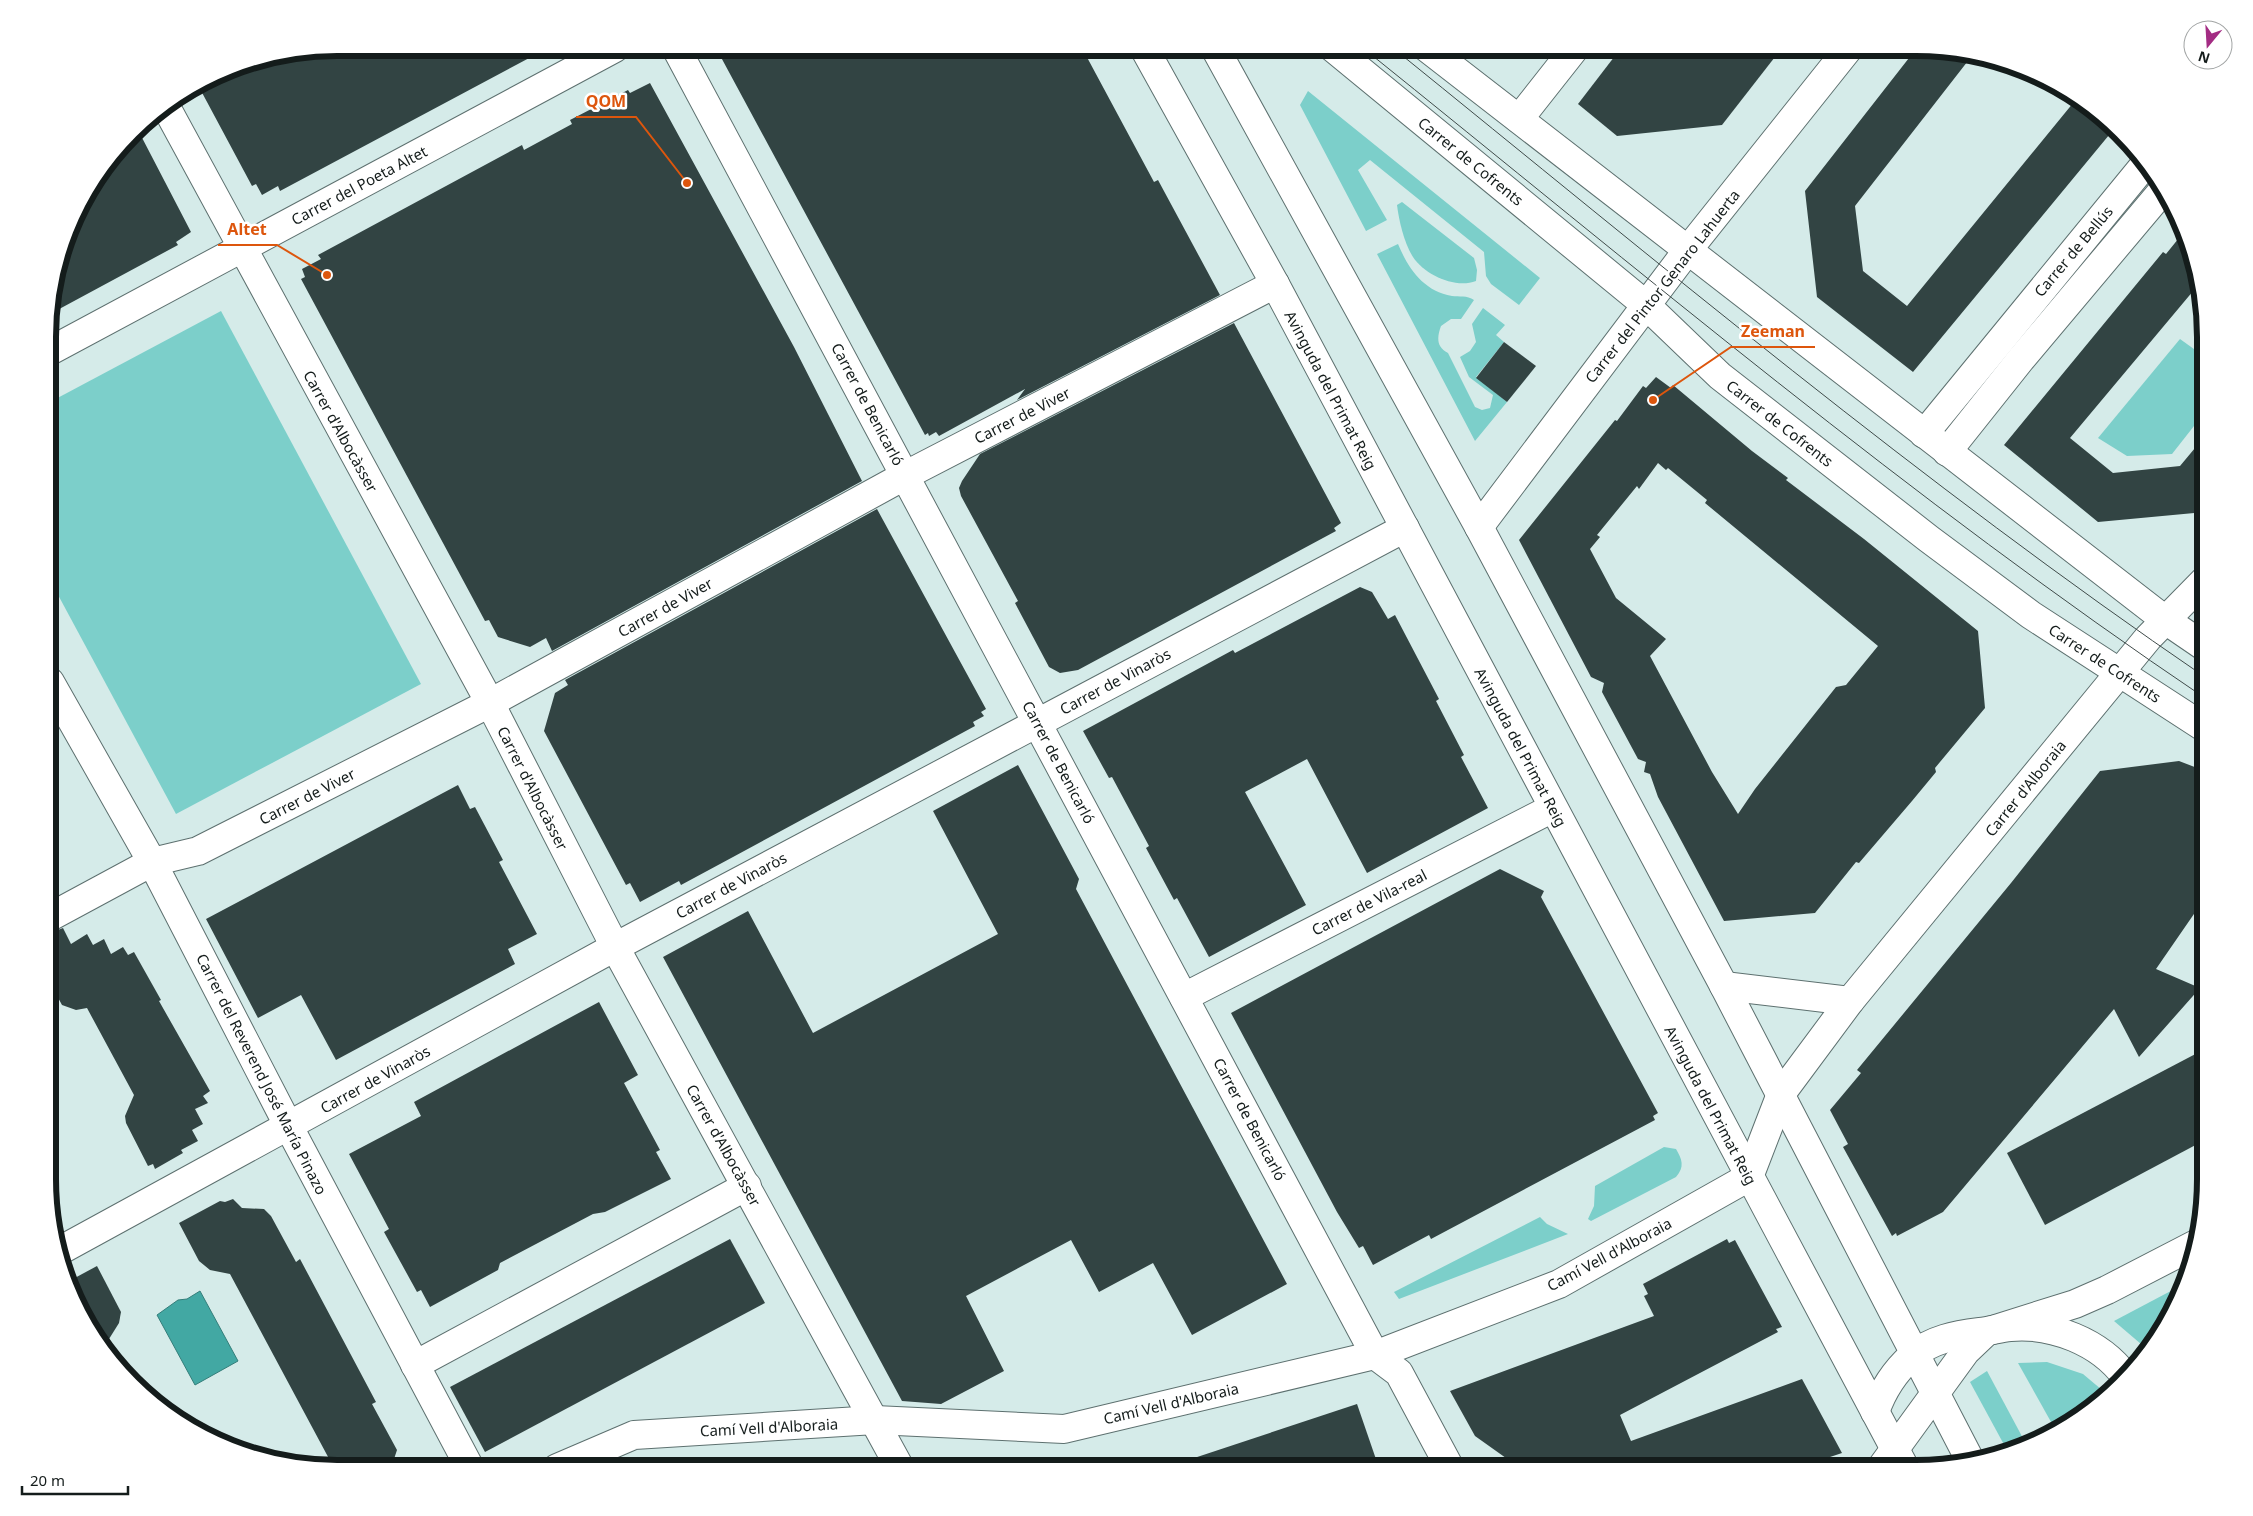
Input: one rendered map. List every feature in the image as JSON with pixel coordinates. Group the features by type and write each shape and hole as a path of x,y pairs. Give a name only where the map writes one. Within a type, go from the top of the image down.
{"street":[{"name":"Carrer del Poeta Altet","path":"56,348 600,56"},
{"name":"Carrer de Benicarló","path":"680,56 1375,1355 1399,1373 1446,1460"},
{"name":"Avinguda del Primat Reig","path":"1148,56 1275,284 1875,1412 1892,1460"},
{"path":"1219,56 1479,527 1781,1094 1934,1394 1967,1455"},
{"name":"Carrer de Cofrents","path":"1343,56 1646,305 1720,376 1929,539 2031,615 2197,723"},
{"path":"1437,56 1947,452 2164,619 2197,642"},
{"path":"1519,119 1569,56"},
{"name":"Carrer del Pintor Genaro Lahuerta","path":"1479,527 1687,251 1843,56"},
{"name":"Carrer d'Albocàsser","path":"169,112 490,703 615,947 896,1460"},
{"name":"Carrer de Bellús","path":"1924,434 2000,339 2141,170"},
{"name":"Carrer de Bellús","path":"1947,452 2021,358 2158,196"},
{"name":"Carrer de Viver","path":"56,914 152,862 198,851 490,703 906,475 1275,284"},
{"path":"2000,339 1999,350 2003,358 2012,360 2021,358"},
{"name":"Carrer de Vinaròs","path":"65,1248 288,1128 615,947 1405,528"},
{"name":"Carrer d'Alboraia","path":"1749,1177 1781,1094 1850,1001 2164,619 2197,588"},
{"name":"Carrer del Reverend José María Pinazo","path":"56,693 152,862 288,1128 466,1460"},
{"name":"Carrer de Vila-real","path":"1184,996 1553,808"},
{"path":"1724,986 1850,1001"},
{"name":"Camí Vell d'Alboraia","path":"574,1460 634,1434 875,1420 1064,1429 1375,1355 1559,1284 1749,1177"},
{"path":"415,1365 746,1186"},
{"path":"1986,1332 2075,1304 2108,1290 2188,1248"},
{"path":"1875,1412 1890,1379 1914,1354 1945,1337 2010,1327 2035,1327 2067,1335 2097,1348 2121,1371"},
{"name":"Avinguda del Primat Reig","path":"1894,1460 1934,1394 1966,1351 1986,1332"}],"shaded area":[{"path":"1308,91 1540,278 1519,305 1491,284 1486,276 1484,252 1370,160 1358,170 1387,220 1366,231 1300,105"},
{"path":"1402,202 1474,258 1477,270 1476,281 1468,283 1450,282 1433,275 1418,264 1402,232 1397,205"},
{"path":"1398,244 1412,270 1425,284 1442,293 1474,300 1461,319 1451,319 1441,326 1438,341 1441,348 1448,353 1475,407 1482,410 1490,408 1493,395 1469,377 1460,357 1470,351 1476,342 1472,324 1483,308 1505,325 1496,335 1504,342 1476,377 1507,402 1475,441 1377,254"},
{"path":"221,311 421,684 176,814 56,591 56,399"},
{"path":"2180,339 2197,351 2197,422 2172,454 2127,456 2098,438"},
{"path":"1664,1147 1676,1149 1680,1156 1682,1166 1676,1177 1591,1221 1588,1219 1594,1206 1595,1186"},
{"path":"1540,1217 1547,1224 1568,1234 1399,1299 1394,1292"},
{"path":"2174,1290 2159,1319 2142,1345 2114,1321"},
{"path":"200,1291 238,1361 195,1385 157,1315 178,1300 187,1299"},
{"path":"2047,1362 2083,1374 2102,1390 2087,1402 2052,1424 2018,1363"},
{"path":"1987,1371 2023,1438 2004,1445 1970,1382"}],"building":[{"path":"533,56 280,191 278,186 262,195 256,184 252,186 201,92 213,85 264,66 319,57"},
{"path":"720,56 1086,56 1154,182 1158,180 1220,295 1017,400 1025,389 939,436 936,432 929,436 928,433 925,435"},
{"path":"1615,56 1776,56 1722,125 1617,136 1578,104"},
{"path":"1911,56 1968,61 1855,206 1863,271 1907,306 2072,104 2110,134 1913,372 1817,297 1805,191"},
{"path":"650,83 794,347 862,481 552,651 546,638 530,647 498,637 489,620 485,621 301,279 305,277 302,269 321,259 318,255 522,145 524,150 572,124 570,120 628,90 630,93"},
{"path":"141,136 191,232 176,242 178,245 58,310 66,264 85,213 114,166"},
{"path":"2179,239 2187,264 2193,292 2070,438 2113,473 2180,466 2197,446 2197,513 2098,522 2004,445 2163,252 2166,254"},
{"path":"1234,323 1341,523 1334,528 1336,531 1078,670 1060,673 1049,667 1015,603 1018,601 961,496 959,488 962,481 980,454"},
{"path":"1504,342 1536,366 1507,402 1476,378"},
{"path":"1656,377 1671,388 1673,385 1752,451 1788,478 1786,480 1864,539 1978,631 1985,708 1935,768 1936,772 1912,801 1859,863 1856,862 1815,913 1724,921 1658,797 1650,774 1644,772 1646,762 1638,759 1602,692 1604,683 1591,677 1519,540 1615,420 1617,421 1643,386 1646,388","holes":["1658,463 1666,470 1668,468 1707,500 1705,503 1878,646 1846,685 1836,687 1755,789 1738,814 1712,772 1650,656 1666,639 1616,598 1590,549 1600,537 1597,535 1637,486 1639,489"]},
{"path":"877,509 986,709 981,712 984,716 973,722 975,726 733,857 681,885 679,881 640,902 630,883 626,885 544,731 555,693 568,685 565,680"},
{"path":"1360,587 1372,592 1388,619 1395,615 1439,699 1436,701 1464,755 1461,757 1488,808 1367,873 1307,759 1245,792 1306,905 1209,957 1177,898 1174,900 1146,848 1149,846 1112,777 1109,778 1083,731 1233,650 1235,653"},
{"path":"2179,761 2197,768 2197,910 2156,969 2197,987 2197,991 2139,1057 2114,1009 1943,1212 1897,1236 1896,1233 1892,1236 1843,1147 1848,1144 1830,1110 1861,1073 1857,1070 2011,883 2100,771"},
{"path":"1018,765 1079,879 1076,889 1287,1284 1192,1335 1153,1263 1099,1292 1071,1240 966,1296 1004,1371 941,1404 902,1401 663,957 748,911 813,1033 998,934 933,811"},
{"path":"458,785 470,809 475,807 503,860 499,862 537,934 508,949 515,964 336,1060 301,995 258,1018 206,919"},
{"path":"1500,869 1544,891 1541,897 1658,1113 1653,1116 1655,1120 1431,1239 1429,1235 1373,1265 1363,1246 1359,1248 1337,1212 1231,1013"},
{"path":"63,928 71,944 87,934 93,945 104,939 111,954 123,947 128,955 134,952 161,1000 159,1001 210,1091 203,1096 208,1103 195,1109 203,1124 192,1130 198,1141 181,1150 183,1153 155,1169 153,1164 148,1166 126,1123 125,1116 134,1095 87,1008 76,1010 62,1005 56,994 56,931"},
{"path":"599,1002 638,1075 624,1083 660,1150 656,1152 671,1179 605,1212 593,1214 500,1263 498,1270 430,1307 421,1290 417,1292 384,1232 389,1229 349,1154 421,1116 414,1102"},
{"path":"2197,1053 2197,1144 2045,1225 2007,1153"},
{"path":"233,1199 242,1208 264,1209 271,1216 296,1262 300,1259 376,1402 372,1404 397,1450 394,1460 329,1460 230,1274 210,1270 199,1261 179,1223 220,1201 225,1202"},
{"path":"730,1239 765,1303 485,1452 450,1387"},
{"path":"1727,1239 1729,1243 1735,1240 1782,1327 1776,1329 1778,1332 1620,1415 1631,1441 1802,1379 1842,1453 1821,1460 1509,1460 1475,1436 1450,1391 1654,1316 1644,1296 1648,1294 1643,1284"},
{"path":"97,1266 121,1312 119,1323 108,1341 85,1303 75,1278"},
{"path":"1357,1404 1376,1460 1188,1460"}],"tram line":[{"path":"1373,56 1673,299 1882,464 1988,544 2197,692"},
{"path":"1403,56 1692,291 1894,450 1996,528 2197,671"}],"place":[{"name":"QOM","path":"687,183"},
{"name":"Altet","path":"327,275"},
{"name":"Zeeman","path":"1653,400"}]}
